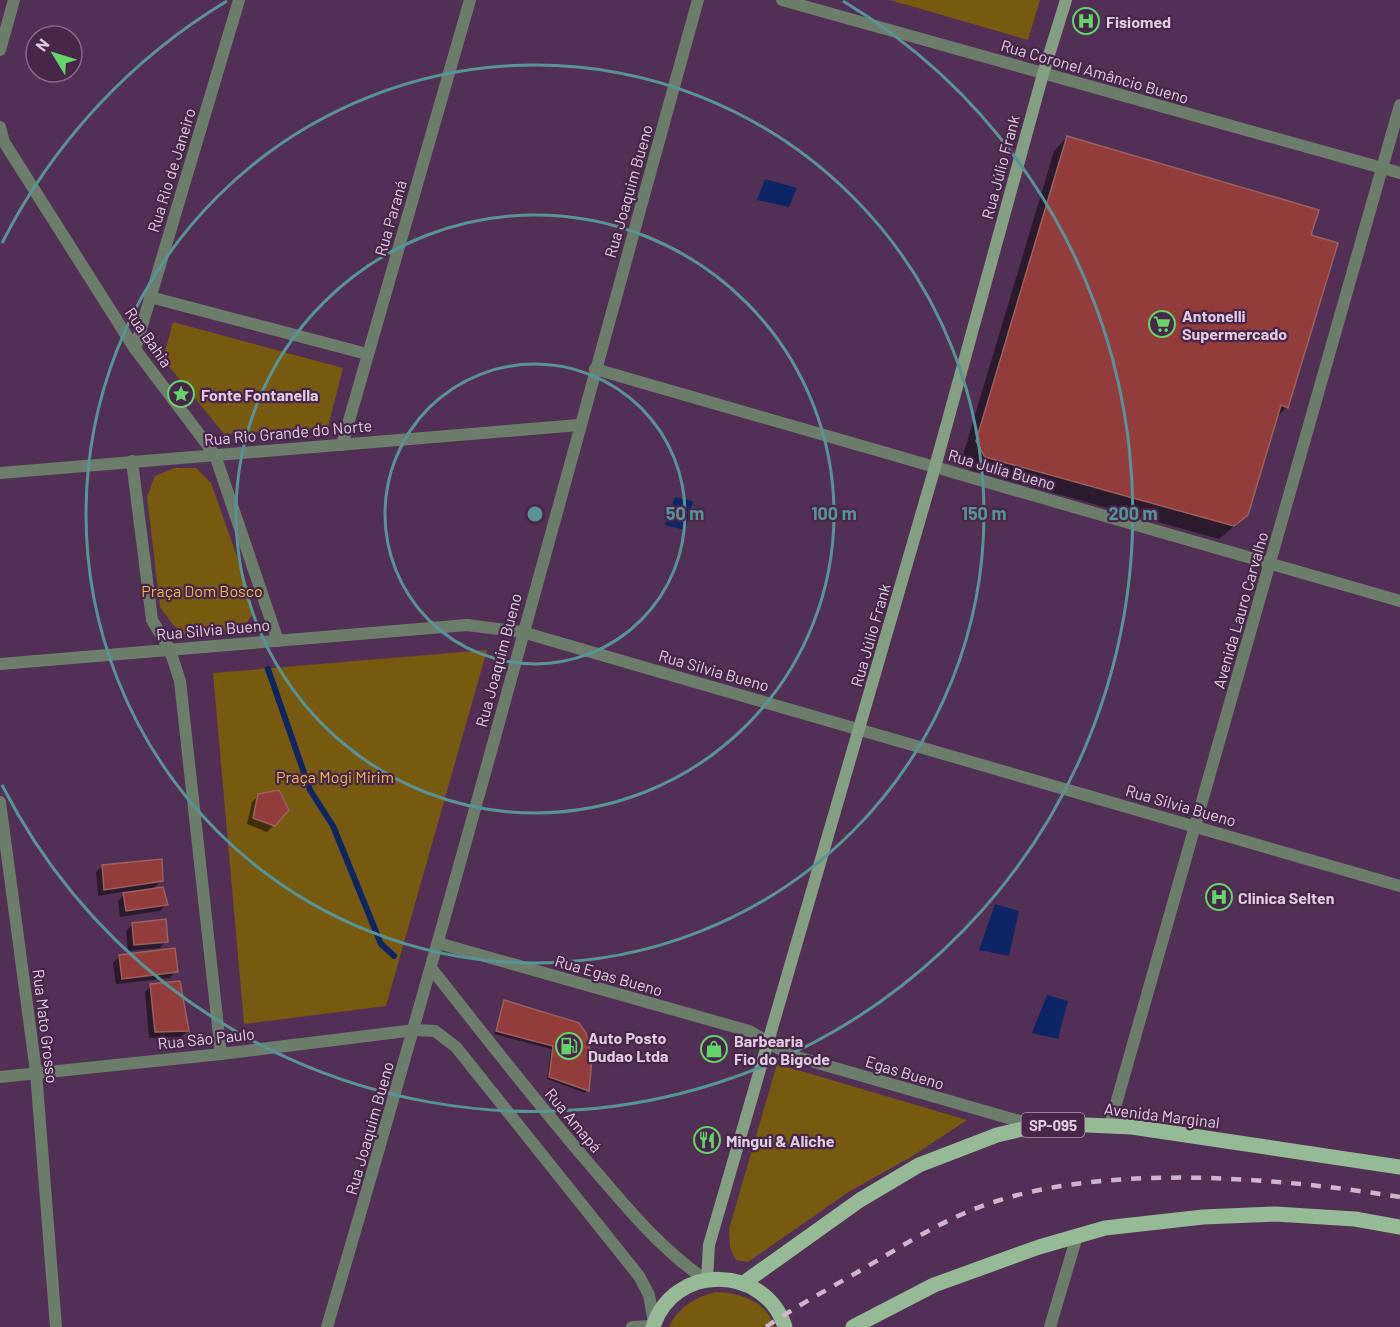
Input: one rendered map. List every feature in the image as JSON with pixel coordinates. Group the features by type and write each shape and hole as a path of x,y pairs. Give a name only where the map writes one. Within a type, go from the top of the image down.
{"main road":[{"name":"Rua Júlio Frank","path":"705,1279 709,1245 860,729 1043,74 1066,0"},
{"name":"Avenida Marginal","path":"745,1282 860,1200 919,1165 967,1145 1035,1126 1110,1125 1400,1167"},
{"path":"853,1327 934,1285 1105,1228 1203,1217 1275,1214 1355,1219 1400,1227"},
{"path":"654,1325 674,1295 705,1279 726,1278 745,1282 771,1301 785,1327"}],"street":[{"path":"0,50 14,0"},
{"name":"Rua Rio de Janeiro","path":"135,349 239,0"},
{"name":"Rua Paraná","path":"342,444 470,0"},
{"name":"Rua Joaquim Bueno","path":"327,1327 415,1030 522,632 698,0"},
{"name":"Rua Coronel Amâncio Bueno","path":"782,0 1400,173"},
{"name":"Avenida Lauro Carvalho","path":"1110,1125 1400,105"},
{"name":"Rua Bahia","path":"0,127 4,142 135,349 215,455 278,640"},
{"path":"150,297 368,354"},
{"name":"Rua Julia Bueno","path":"595,369 1400,601"},
{"name":"Rua Rio Grande do Norte","path":"0,473 579,425"},
{"path":"132,461 152,620 170,650 180,681 221,1054"},
{"name":"Rua Silvia Bueno","path":"0,664 467,625 522,632 1400,886"},
{"name":"Rua Mato Grosso","path":"0,802 36,1072 56,1327"},
{"name":"Rua Egas Bueno","path":"438,943 749,1031 768,1042"},
{"name":"Rua Amapá","path":"431,968 560,1130 649,1233 671,1256 705,1279"},
{"path":"415,1030 435,1032 456,1047 639,1276 649,1295 654,1325 632,1327"},
{"name":"Rua São Paulo","path":"0,1077 221,1054 415,1030"},
{"name":"Egas Bueno","path":"768,1042 790,1055 1035,1126"},
{"path":"1050,1327 1077,1236"}],"green space":[{"path":"890,0 1040,0 1028,40"},
{"path":"173,322 343,368 328,427 224,434 163,359"},
{"name":"Praça Dom Bosco","path":"174,468 196,468 211,483 250,593 253,614 245,625 190,639 174,626 160,607 147,497 155,476"},
{"name":"Praça Mogi Mirim","path":"487,650 386,1006 244,1024 213,673"},
{"path":"777,1064 967,1120 911,1157 850,1191 748,1262 736,1260 730,1248 729,1229"},
{"path":"716,1292 734,1294 751,1300 765,1311 774,1327 669,1327 677,1314 688,1304"}],"water":[{"path":"765,179 797,188 789,207 757,200"},
{"path":"675,497 693,501 685,530 665,525"},
{"path":"995,904 1019,911 1009,956 979,950"},
{"path":"1047,995 1068,1001 1058,1039 1032,1033"}],"building":[{"name":"Antonelli Supermercado","path":"1067,136 1319,210 1311,235 1338,243 1288,408 1281,405 1248,515 1234,526 985,457 976,441"},
{"path":"279,790 289,810 275,826 253,818 258,794"},
{"path":"162,859 163,881 104,890 102,865"},
{"path":"163,887 168,905 126,911 123,893"},
{"path":"166,919 168,942 134,945 132,923"},
{"path":"175,948 178,972 122,979 119,955"},
{"path":"180,981 189,1031 155,1032 150,984"},
{"name":"Auto Posto Dudao Ltda","path":"504,1000 579,1023 586,1033 592,1058 589,1091 549,1077 553,1046 496,1031"}],"waterway":[{"path":"268,669 310,790 333,826 381,944 394,956"}],"railway":[{"path":"766,1327 803,1303 958,1216 1019,1195 1072,1184 1127,1179 1241,1179 1400,1197"}],"place":[{"name":"Fisiomed","path":"1086,21"},
{"name":"Antonelli Supermercado","path":"1162,324"},
{"name":"Fonte Fontanella","path":"181,394"},
{"name":"Clinica Selten","path":"1219,897"},
{"name":"Auto Posto Dudao Ltda","path":"569,1046"},
{"name":"Barbearia Fio do Bigode","path":"714,1049"},
{"name":"Mingui & Aliche","path":"707,1140"}]}
